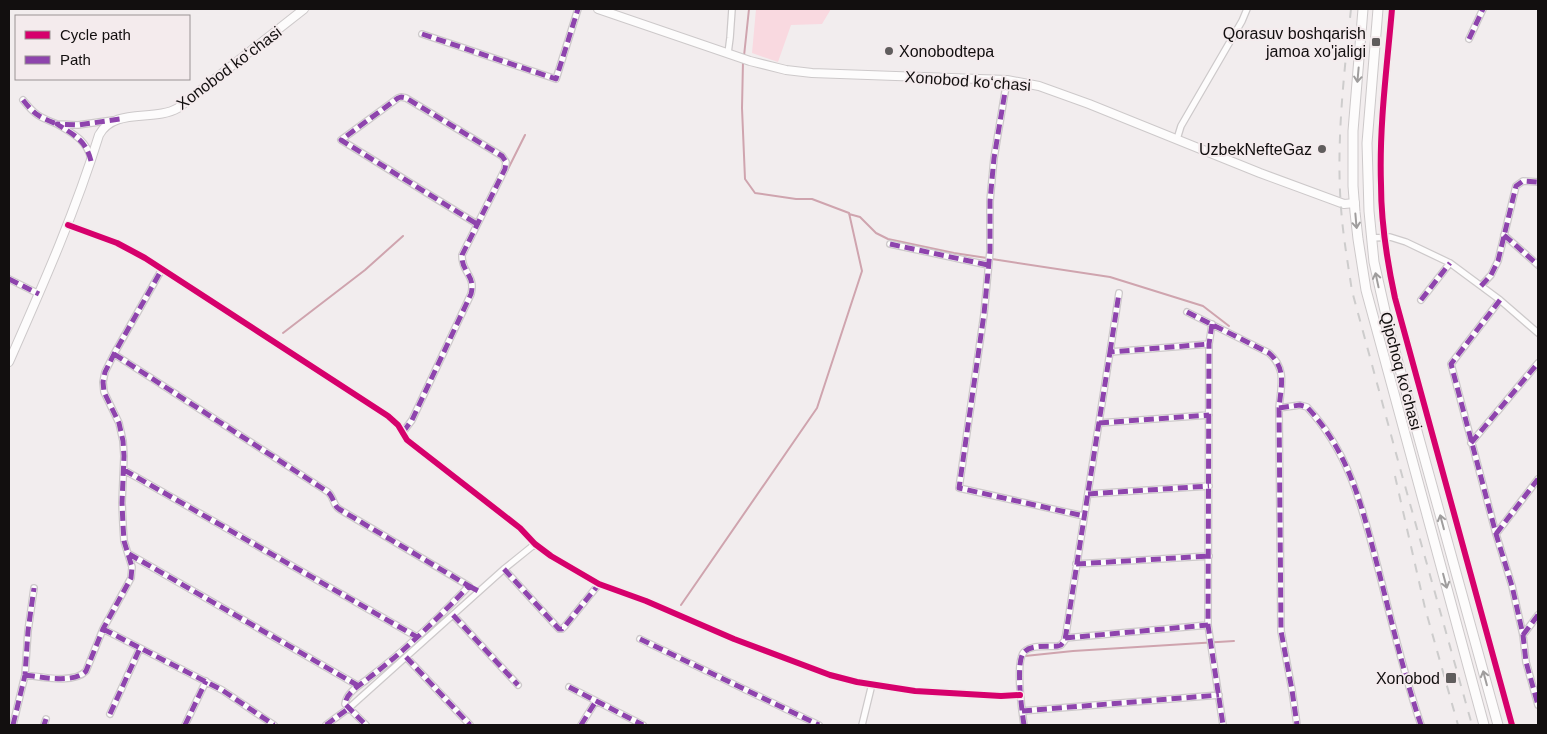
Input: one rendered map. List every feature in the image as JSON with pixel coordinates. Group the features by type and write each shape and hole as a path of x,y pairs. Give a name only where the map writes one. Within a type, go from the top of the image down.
{"main road":[{"name":"Xonobod koʻchasi","path":"120,118 174,111 304,9"},
{"name":"Xonobod koʻchasi","path":"598,9 744,59 786,70 812,73 1007,80 1051,89 1282,182 1344,204 1354,203"},
{"name":"Qipchoq ko'chasi","path":"1363,9 1354,131 1354,203 1366,290 1484,725"},
{"name":"Qipchoq ko'chasi","path":"1378,9 1367,144 1368,203 1374,262 1384,310 1498,725"},
{"path":"9,362 68,225 103,128 120,118"},
{"path":"1354,203 1368,203"},
{"path":"1358,239 1371,238"}],"street":[{"path":"422,34 556,79 578,9"},
{"path":"728,53 732,9"},
{"path":"1177,139 1181,126 1242,21 1247,9"},
{"path":"1392,9 1382,137 1381,184 1385,237 1395,298 1512,725"},
{"path":"1469,40 1483,9"},
{"path":"1007,80 994,158 990,201 990,251 984,314 959,488 1084,516"},
{"path":"403,432 412,420 471,294 472,282 464,267 462,258 464,250 477,224 506,165 505,158 402,97 341,140 477,224"},
{"path":"23,100 34,114 57,124 79,138 87,148 91,161"},
{"path":"57,124 83,125 120,118"},
{"path":"1482,286 1495,268 1516,186 1523,181 1538,182"},
{"path":"68,225 117,243 145,258 388,416 398,425 407,440 520,528 535,544 558,561 600,584 646,601 734,639 822,672 857,682 953,694 1020,695"},
{"path":"1504,236 1538,266"},
{"path":"1371,238 1390,237 1406,242 1450,263 1500,300 1538,333"},
{"path":"890,244 988,266"},
{"path":"1421,300 1450,263"},
{"path":"25,675 67,679 82,675 86,671 103,629 131,578 132,567 124,541 123,525 123,442 119,423 104,392 104,382 114,354 162,269"},
{"path":"9,279 39,294"},
{"path":"1024,725 1020,695 1023,652 1032,648 1062,645 1065,638 1119,293"},
{"path":"1500,300 1451,364 1496,534 1512,586 1523,635 1526,662 1538,704"},
{"path":"1187,312 1269,353 1280,365 1282,376 1279,408 1281,631 1297,725"},
{"path":"1212,324 1209,344 1208,624 1223,725"},
{"path":"1110,352 1209,344"},
{"path":"114,354 328,492 332,496 334,505 339,509 480,592"},
{"path":"1471,443 1538,363"},
{"path":"1279,408 1307,407 1332,438 1341,454 1356,488 1421,725"},
{"path":"1099,423 1209,415"},
{"path":"124,470 417,636"},
{"path":"1496,534 1538,479"},
{"path":"1088,494 1209,486"},
{"path":"326,725 349,708 504,569 535,544"},
{"path":"129,554 358,685"},
{"path":"1076,564 1208,556"},
{"path":"504,569 562,629 600,584"},
{"path":"366,725 344,702 358,685 383,668 430,626 469,586"},
{"path":"13,725 25,675 28,630 34,588"},
{"path":"453,615 518,685"},
{"path":"1523,635 1538,615"},
{"path":"1065,638 1208,624"},
{"path":"103,629 222,690 274,725"},
{"path":"640,639 819,725"},
{"path":"110,714 140,648"},
{"path":"406,657 470,725"},
{"path":"185,725 206,682"},
{"path":"862,725 872,684"},
{"path":"569,687 643,725"},
{"path":"1022,711 1219,695"},
{"path":"581,725 596,701"}],"shaded area":[{"path":"756,9 831,9 822,24 791,25 778,62 752,53"}],"waterway":[{"path":"744,56 749,9"},
{"path":"681,605 817,408 862,271 849,213 812,199 796,199 755,193 745,179 742,108 743,61"},
{"path":"507,171 525,135"},
{"path":"849,214 860,217 876,233 888,239 987,258"},
{"path":"283,333 365,270 403,236"},
{"path":"992,259 1110,277 1203,306 1229,326"},
{"path":"1025,656 1073,651 1234,641"}],"railway":[{"path":"1351,9 1339,158 1342,218 1352,291 1472,725"},
{"path":"1395,476 1425,608 1458,725"}],"marked path":[{"path":"422,34 556,79 578,9"},
{"path":"1469,39 1483,9"},
{"path":"1007,80 994,158 990,201 990,251 984,314 959,488 1084,516"},
{"path":"403,432 412,420 471,294 472,282 462,261 462,255 505,169 506,162 502,156 406,98 401,97 341,140 477,224"},
{"path":"23,100 38,115 57,124"},
{"path":"91,161 83,143 57,124 78,125 120,119"},
{"path":"1481,286 1491,275 1498,261 1516,186 1523,181 1538,182"},
{"path":"1504,235 1538,265"},
{"path":"890,244 988,265"},
{"path":"1421,300 1450,263"},
{"path":"25,675 66,679 81,675 86,671 103,629 131,578 132,567 124,541 123,525 123,441 119,423 104,392 103,382 105,372 114,354 162,269"},
{"path":"9,279 39,294"},
{"path":"1110,352 1119,293"},
{"path":"1500,300 1451,364 1496,534 1512,586 1523,635 1526,662 1538,705"},
{"path":"1187,312 1269,353 1275,359 1281,372 1279,408 1281,631 1297,725"},
{"path":"1212,324 1209,344 1208,625 1223,725"},
{"path":"1024,725 1020,687 1021,657 1027,649 1040,646 1058,646 1065,640 1110,352 1209,344"},
{"path":"114,354 328,492 339,509 469,586 409,645 348,695 345,704 366,725"},
{"path":"1471,443 1538,363"},
{"path":"1279,408 1300,405 1307,407 1335,444 1354,484 1421,725"},
{"path":"1099,423 1209,415"},
{"path":"124,470 417,637"},
{"path":"1496,534 1538,479"},
{"path":"1088,494 1209,486"},
{"path":"129,554 357,685"},
{"path":"1076,564 1209,556"},
{"path":"504,569 559,629 565,626 599,584"},
{"path":"469,586 480,592"},
{"path":"13,725 25,675 28,631 34,588"},
{"path":"453,615 518,685"},
{"path":"1523,635 1538,615"},
{"path":"1065,638 1208,625"},
{"path":"103,629 222,690 274,725"},
{"path":"640,639 819,725"},
{"path":"110,714 140,648"},
{"path":"406,657 470,725"},
{"path":"185,725 206,681"},
{"path":"569,687 643,725"},
{"path":"1022,711 1219,695"},
{"path":"581,725 596,701"},
{"path":"326,725 349,708"},
{"path":"44,725 46,719"}],"cycle path":[{"path":"1392,9 1381,140 1381,199 1387,256 1395,298 1512,725"},
{"path":"68,225 117,243 145,258 388,416 398,425 407,440 520,528 535,544 551,556 599,584 646,601 734,639 830,675 857,682 915,691 1001,696 1020,695"}],"place":[{"name":"Qorasuv boshqarish jamoa xo'jaligi","path":"1376,42"},
{"name":"Xonobodtepa","path":"889,51"},
{"name":"UzbekNefteGaz","path":"1322,149"},
{"name":"Xonobod","path":"1451,678"}]}
